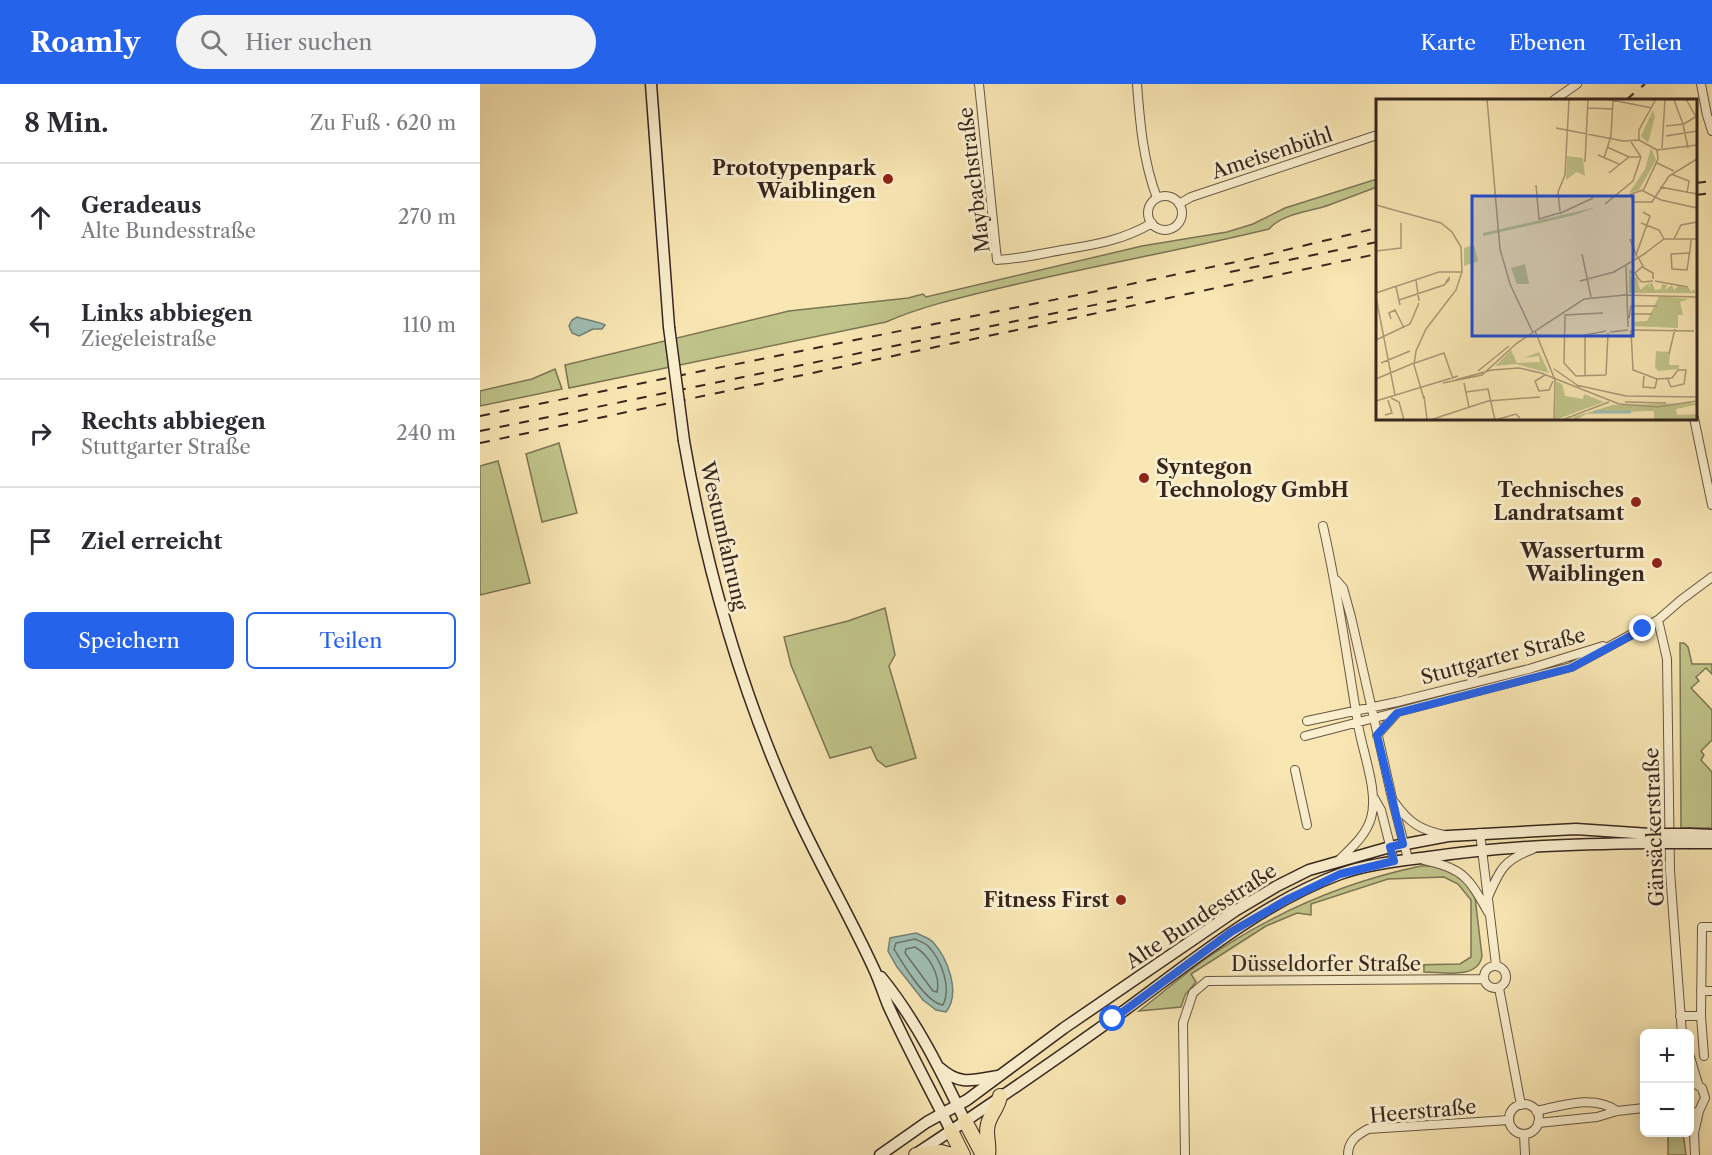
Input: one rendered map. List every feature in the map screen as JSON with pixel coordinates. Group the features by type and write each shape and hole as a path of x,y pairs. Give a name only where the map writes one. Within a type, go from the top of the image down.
{"highway":[{"path":"988,1155 986,1128 989,1119 999,1106 1000,1096"},
{"path":"965,1121 983,1155"},
{"path":"951,1131 963,1155"},
{"path":"915,1155 941,1152 951,1155"}],"main road":[{"name":"Westumfahrung","path":"651,84 669,327 693,492 718,597 751,700 796,812 874,968 888,1005 951,1131"},
{"name":"Alte Bundesstraße","path":"880,1155 1001,1075 1064,1028 1235,911 1309,870 1390,847 1448,836 1576,829 1650,838"},
{"path":"1650,838 1690,838 1712,835"},
{"name":"Alte Bundesstraße","path":"915,1155 1113,1019 1231,932 1288,899 1340,874 1394,861 1482,849 1650,838"},
{"path":"1690,838 1712,843"},
{"name":"Westumfahrung","path":"874,968 903,1005 965,1121"},
{"path":"936,1065 949,1076 962,1080 1001,1075"}],"street":[{"name":"Maybachstraße","path":"979,84 997,260 1015,259 1110,242 1135,234 1152,224"},
{"path":"1137,84 1142,144 1148,174 1157,198"},
{"path":"1555,99 1577,84"},
{"path":"1701,84 1712,131"},
{"name":"Ameisenbühl","path":"1179,204 1191,197 1376,135"},
{"path":"1170,197 1179,204 1181,214 1175,225 1163,230 1152,224 1148,216 1149,207 1157,198 1170,197"},
{"path":"1694,420 1712,505"},
{"path":"1323,526 1335,579 1357,710 1357,723 1373,797 1371,818 1360,839 1338,861"},
{"name":"Stuttgarter Straße","path":"1305,736 1571,668 1658,620 1712,578"},
{"path":"1335,579 1343,588 1403,844 1412,858 1446,865 1465,876 1489,913"},
{"name":"Gänsäckerstraße","path":"1658,620 1667,659 1670,872 1681,1029"},
{"name":"Stuttgarter Straße","path":"1308,721 1397,702 1529,669 1618,641"},
{"path":"1367,692 1378,701 1397,702"},
{"path":"1377,735 1397,713"},
{"path":"1294,770 1307,825"},
{"path":"1373,797 1381,810 1394,861"},
{"path":"1392,798 1403,815 1424,830 1448,836"},
{"path":"1480,833 1496,965 1505,972 1506,977 1505,983 1499,988 1490,988 1483,979 1484,971 1496,965"},
{"path":"1488,898 1502,868 1515,856 1542,845"},
{"path":"1704,1056 1701,1016 1702,927 1712,927"},
{"name":"Düsseldorfer Straße","path":"1185,1155 1183,1023 1193,993 1208,981 1483,979"},
{"path":"1499,988 1521,1105"},
{"path":"1701,991 1712,991"},
{"path":"1680,1016 1701,1016"},
{"path":"1696,1084 1712,1093"},
{"path":"1694,1126 1705,1098 1696,1084"},
{"path":"1536,1111 1593,1101 1617,1111"},
{"path":"1694,1112 1712,1103"},
{"path":"1521,1105 1529,1106 1536,1111 1538,1123 1533,1131 1524,1134 1515,1132 1509,1120 1513,1108 1521,1105"},
{"path":"1538,1123 1597,1117 1617,1111 1640,1108"},
{"name":"Heerstraße","path":"1348,1152 1354,1137 1368,1129 1509,1120"},
{"path":"1524,1134 1525,1155"},
{"path":"1693,1137 1695,1155"}],"green space":[{"path":"1376,179 1376,187 1329,205 1289,216 1269,229 978,293 886,322 569,388 565,365 789,311 908,298 923,294 926,297 1142,246 1227,232 1253,224 1285,208"},
{"path":"555,369 562,389 480,406 480,391 532,379"},
{"path":"559,443 577,513 542,522 526,454"},
{"path":"498,461 530,583 480,595 480,466"},
{"path":"885,608 895,655 889,666 916,758 886,767 877,760 871,747 830,758 791,665 784,637 848,621"},
{"path":"1680,643 1688,647 1692,664 1712,664 1712,674 1706,668 1696,677 1699,681 1691,688 1712,710 1712,740 1701,751 1704,755 1701,760 1712,772 1712,828 1681,828"},
{"path":"1421,866 1441,866 1467,882 1475,897 1482,956 1474,969 1459,973 1424,972 1424,966 1412,966 1412,972 1409,972 1409,965 1460,964 1471,957 1471,900 1458,884 1444,877 1388,879 1311,904 1311,915 1297,913 1266,926 1191,974 1196,982 1185,995 1181,1007 1139,1011 1204,960 1281,915 1364,881"},
{"path":"1668,1137 1684,1137 1686,1155 1668,1155"}],"water":[{"path":"577,317 605,325 602,329 593,329 579,336 572,333 569,326"},
{"path":"916,933 933,942 948,967 952,995 946,1012 936,1010 923,1000 897,967 888,951 890,938"}],"railway":[{"path":"1627,99 1645,84"},
{"path":"1697,183 1712,181"},
{"path":"1697,195 1712,193"},
{"path":"480,416 1112,288 1240,261 1376,228"},
{"path":"1230,272 1376,242"},
{"path":"480,443 1376,254"},
{"path":"480,431 1133,297"}],"place":[{"name":"Prototypenpark Waiblingen","path":"888,179"},
{"name":"Syntegon Technology GmbH","path":"1144,478"},
{"name":"Technisches Landratsamt","path":"1636,502"},
{"name":"Wasserturm Waiblingen","path":"1657,563"},
{"name":"Fitness First","path":"1121,900"}],"route":[{"path":"1113,1019 1231,932 1288,899 1340,874 1394,861 1390,847 1403,844 1377,735 1397,713 1571,668 1643,629"}]}
